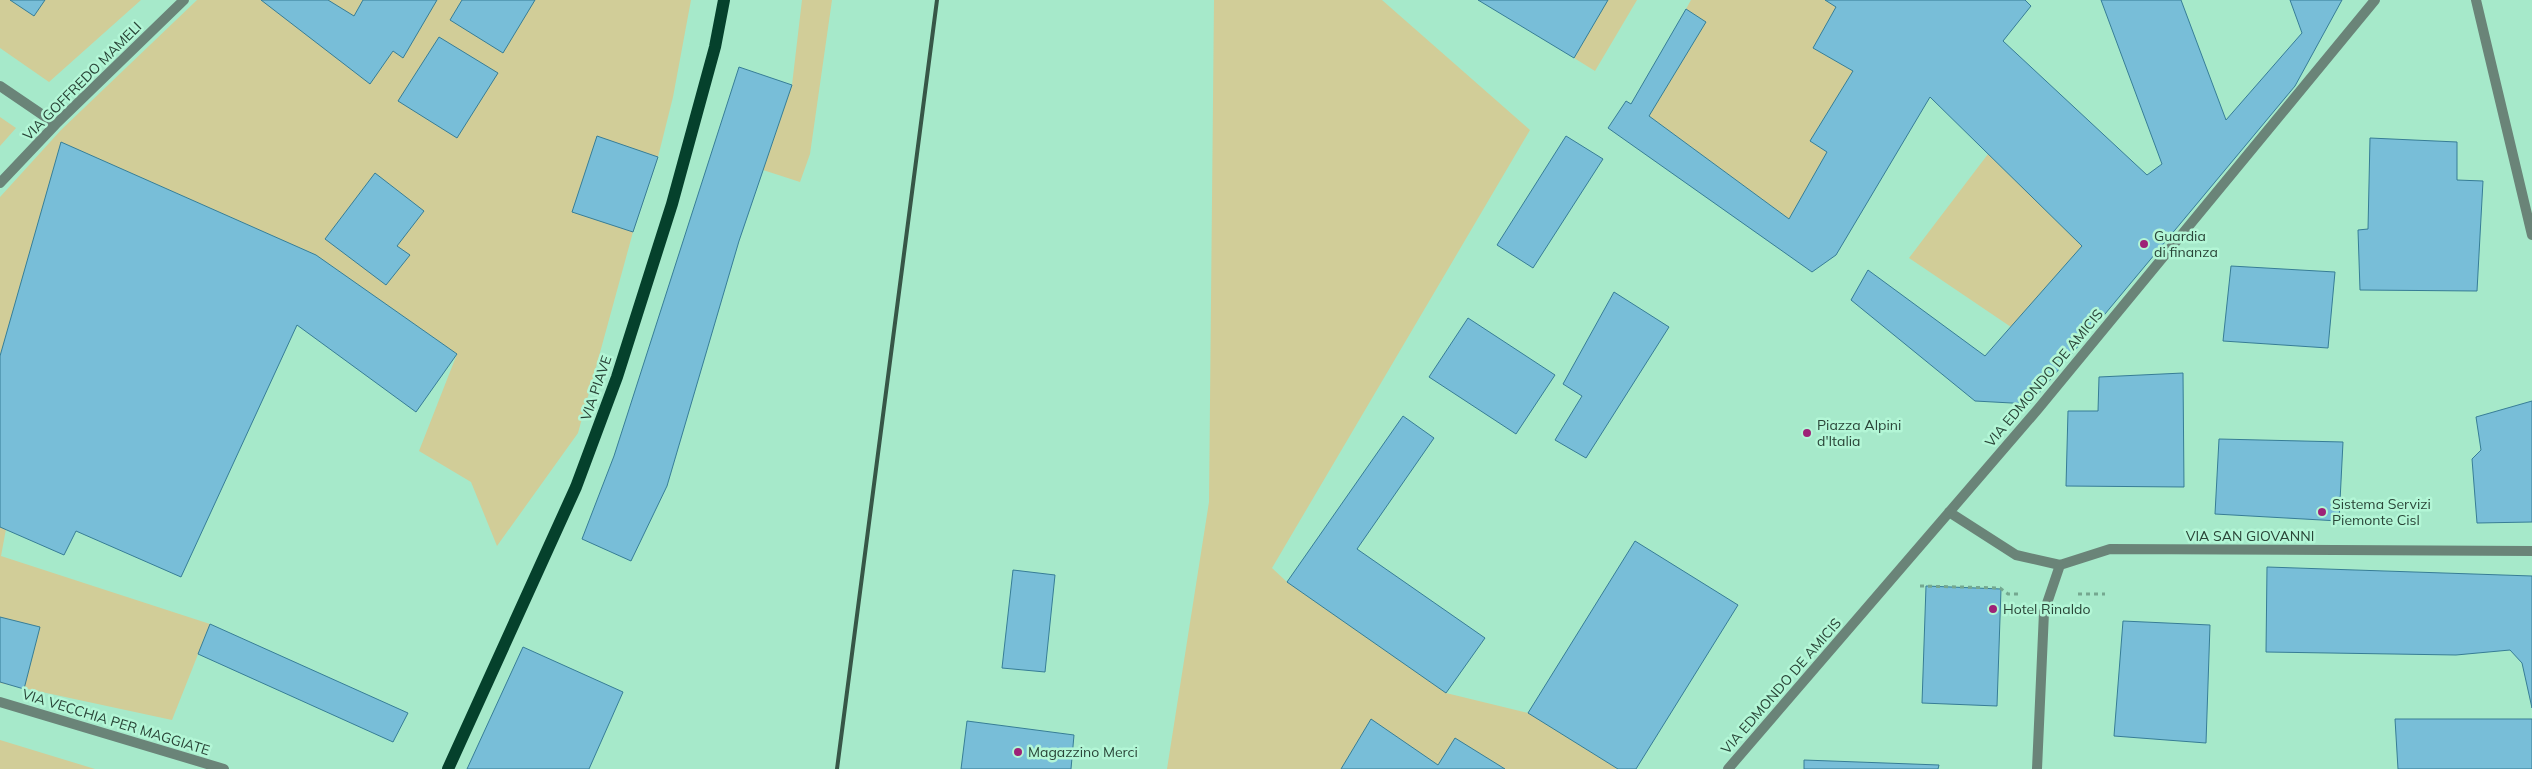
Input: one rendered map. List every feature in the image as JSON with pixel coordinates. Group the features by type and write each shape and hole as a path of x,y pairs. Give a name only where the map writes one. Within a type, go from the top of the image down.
{"main road":[{"name":"VIA PIAVE","path":"448,769 576,487 617,377 672,204 715,47 724,0"}],"street":[{"name":"VIA GOFFREDO MAMELI","path":"0,183 56,124 184,0"},
{"name":"VIA EDMONDO DE AMICIS","path":"1728,769 2038,409 2375,0"},
{"path":"2476,0 2532,234"},
{"path":"0,86 56,124"},
{"path":"1949,512 2016,555 2060,565 2044,612 2037,769"},
{"name":"VIA SAN GIOVANNI","path":"2060,565 2110,549 2532,551"},
{"name":"VIA VECCHIA PER MAGGIATE","path":"0,702 224,769"}],"path":[{"path":"1894,576 1907,586 2000,588 2008,594"}],"shaded area":[{"path":"0,0 141,0 49,82 0,48"},
{"path":"197,0 691,0 673,97 658,157 633,232 578,433 497,546 471,482 419,451 457,354 316,255 61,142 0,356 0,197 61,130"},
{"path":"802,0 832,0 810,154 800,182 763,170 792,85"},
{"path":"1214,0 1382,0 1530,130 1272,568 1287,582 1446,693 1528,713 1618,769 1167,769 1209,502"},
{"path":"1608,0 1637,0 1595,71 1574,58"},
{"path":"1691,0 1825,0 1836,7 1813,48 1853,71 1810,141 1827,152 1789,219 1649,116 1706,22 1686,9"},
{"path":"0,117 16,128 0,146"},
{"path":"1988,154 2082,246 2011,327 1909,258"},
{"path":"0,527 6,529 1,556 210,624 172,720 0,683"},
{"path":"0,740 95,769 0,769"}],"building":[{"path":"10,0 45,0 34,16"},
{"path":"261,0 328,0 354,16 363,0 437,0 403,58 393,51 370,84"},
{"path":"462,0 535,0 503,53 450,20"},
{"path":"1478,0 1608,0 1574,58"},
{"path":"1825,0 2025,0 2031,6 2003,41 2147,175 2162,164 2101,0 2181,0 2226,120 2302,33 2290,0 2342,0 2295,86 2030,404 1975,401 1851,300 1868,270 1985,356 2082,246 1930,97 1836,255 1812,272 1608,128 1626,101 1631,104 1686,9 1706,22 1649,116 1789,219 1827,152 1810,141 1853,71 1813,48 1836,7"},
{"path":"439,37 498,73 457,138 398,101"},
{"path":"739,67 792,85 739,241 667,486 631,561 582,539 614,456"},
{"path":"597,136 658,157 633,232 572,212"},
{"path":"1566,136 1603,159 1533,268 1497,245"},
{"path":"2370,138 2457,142 2457,180 2483,181 2477,291 2360,290 2358,230 2368,229"},
{"path":"61,142 316,255 457,354 416,412 297,325 181,577 76,531 64,555 0,527 0,356"},
{"path":"375,173 424,211 397,246 410,255 386,285 325,239"},
{"path":"2231,266 2335,272 2328,348 2223,341"},
{"path":"1614,292 1669,327 1586,458 1555,440 1582,396 1563,384"},
{"path":"1468,318 1555,375 1516,434 1429,377"},
{"path":"2183,373 2184,487 2066,486 2068,411 2098,411 2099,377"},
{"path":"2532,401 2532,522 2477,523 2472,459 2481,450 2476,417"},
{"path":"1403,416 1434,438 1357,549 1485,638 1446,693 1287,582"},
{"path":"2219,439 2343,442 2339,521 2215,514"},
{"path":"1635,541 1738,605 1636,769 1618,769 1528,713"},
{"path":"2267,567 2532,576 2532,708 2522,663 2510,650 2456,655 2266,652"},
{"path":"1013,570 1055,575 1045,672 1002,668"},
{"path":"1926,586 2001,589 1997,706 1922,703"},
{"path":"0,617 40,627 24,689 0,682"},
{"path":"2123,621 2210,625 2206,743 2114,736"},
{"path":"210,624 408,713 393,742 198,654"},
{"path":"523,647 623,692 589,769 467,769"},
{"path":"1371,719 1438,765 1455,738 1505,769 1341,769"},
{"path":"2395,719 2532,719 2532,769 2398,769"},
{"name":"Magazzino Merci","path":"967,721 1074,735 1071,769 961,769"},
{"path":"1804,760 1939,765 1938,769 1804,769"}],"railway":[{"path":"837,769 937,0"}],"place":[{"name":"Guardia di finanza","path":"2144,244"},
{"name":"Piazza Alpini d'Italia","path":"1807,433"},
{"name":"Sistema Servizi Piemonte Cisl","path":"2322,512"},
{"name":"Hotel Rinaldo","path":"1993,609"},
{"name":"Magazzino Merci","path":"1018,752"}]}
